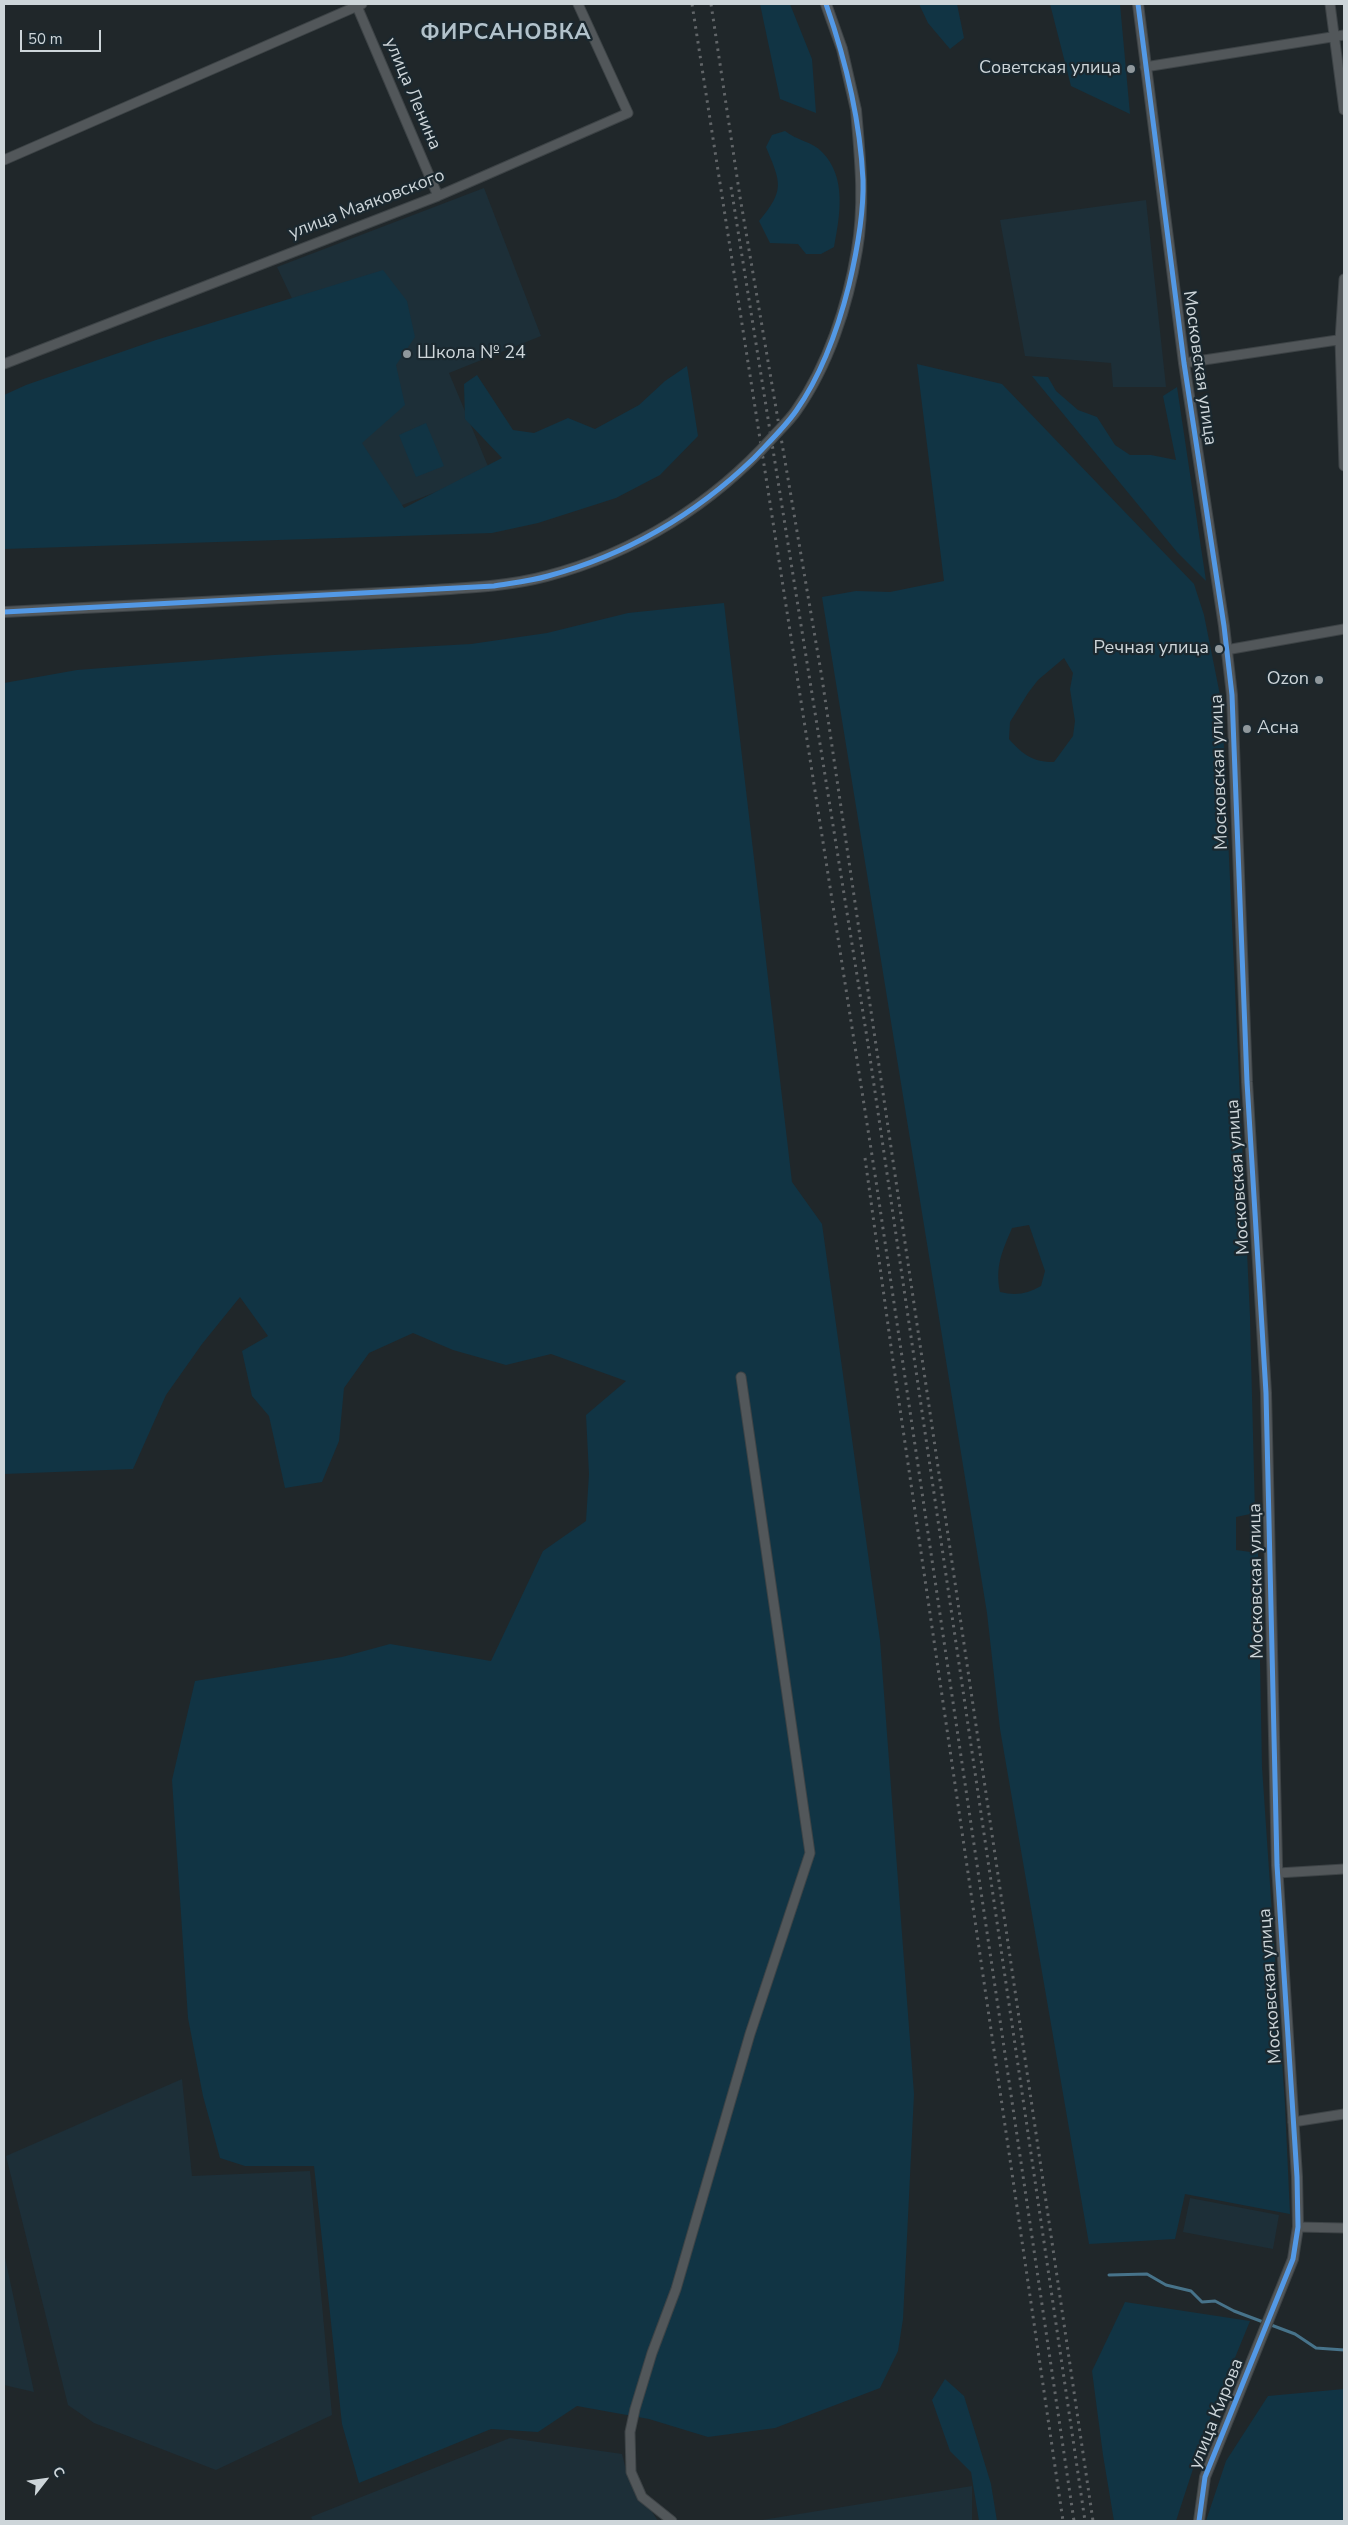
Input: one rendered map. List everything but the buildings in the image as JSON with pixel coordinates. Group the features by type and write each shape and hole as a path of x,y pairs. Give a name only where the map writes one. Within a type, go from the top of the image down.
{"street":[{"name":"улица Ленина","path":"358,4 438,196"},
{"path":"4,160 358,4"},
{"name":"улица Маяковского","path":"4,364 77,334 438,196 628,113 578,4"},
{"path":"4,612 494,586 547,576 597,560 635,544 671,524 735,476 796,412 822,366 842,311 857,250 863,182 856,110 842,49 826,4"},
{"name":"Московская улица","path":"1138,4 1184,363 1232,695 1247,1082 1266,1393 1278,1873 1298,2227 1293,2259 1277,2304 1258,2347"},
{"path":"1330,4 1344,110"},
{"path":"1145,68 1344,35"},
{"path":"1344,279 1342,339 1344,466"},
{"path":"1184,363 1342,339"},
{"path":"1226,650 1344,629"},
{"path":"672,2521 642,2497 630,2472 630,2432 635,2408 652,2353 676,2288 728,2106 810,1853 741,1377"},
{"path":"1278,1873 1344,1869"},
{"path":"1293,2122 1344,2114"},
{"path":"1298,2227 1344,2228"},
{"name":"улица Кирова","path":"1199,2521 1205,2477 1258,2347"}],"shaded area":[{"path":"760,4 790,4 812,59 816,113 780,99"},
{"path":"919,4 957,4 964,38 950,49 928,23"},
{"path":"1050,4 1120,4 1130,114 1071,86"},
{"path":"785,131 822,152 830,162 835,173 840,197 834,247 821,254 806,254 798,244 770,243 759,221 773,201 778,186 775,169 766,147 772,135"},
{"name":"Школа № 24","path":"484,188 541,336 449,373 490,471 392,509 277,267"},
{"path":"1146,200 1166,387 1113,387 1111,363 1025,356 1000,220"},
{"path":"383,270 407,301 415,337 396,365 405,405 362,443 404,508 502,458 465,419 464,384 477,375 513,430 534,433 568,418 595,429 639,405 665,381 687,366 698,436 660,475 616,498 538,523 492,533 4,549 4,395 26,385 156,340"},
{"path":"917,364 1002,384 1194,584 1204,615 1222,705 1250,1317 1255,1513 1236,1517 1236,1550 1258,1553 1262,1767 1285,2105 1290,2214 1185,2194 1175,2239 1089,2244 1000,1729 987,1613 822,597 856,591 890,592 944,581","holes":["1064,658 1073,673 1070,689 1075,721 1073,736 1054,762 1040,761 1024,753 1009,739 1010,722 1038,680","1029,1225 1045,1271 1041,1286 1021,1294 1000,1292 999,1267 1002,1252 1012,1228"]},
{"path":"1032,376 1048,377 1056,391 1078,410 1097,417 1115,445 1130,455 1151,455 1176,460 1163,396 1177,387 1206,581 1177,552"},
{"path":"426,423 444,466 416,477 399,435"},
{"path":"724,603 792,1182 822,1224 880,1640 914,2094 903,2319 898,2351 880,2388 775,2428 708,2437 649,2419 577,2406 538,2432 491,2429 359,2483 342,2424 314,2166 245,2166 220,2158 203,2096 188,2018 172,1780 195,1681 342,1657 390,1644 491,1661 543,1551 586,1521 589,1474 586,1415 626,1381 551,1354 506,1365 453,1350 413,1333 369,1353 344,1388 339,1441 322,1482 285,1488 269,1416 252,1396 242,1351 268,1336 240,1297 202,1344 166,1395 133,1469 4,1474 4,683 77,670 274,655 471,644 547,633 628,613"},
{"path":"182,2079 192,2176 310,2171 332,2415 216,2470 94,2423 68,2405 6,2156"},
{"path":"1190,2198 1279,2215 1273,2249 1183,2232"},
{"path":"4,2253 34,2392 4,2385"},
{"path":"1125,2302 1250,2321 1207,2426 1176,2521 1114,2521 1092,2371"},
{"path":"945,2379 964,2396 991,2484 997,2521 979,2521 971,2472 950,2451 932,2400"},
{"path":"1344,2389 1344,2521 1206,2521 1226,2461 1268,2396"},
{"path":"510,2438 622,2454 627,2474 658,2521 313,2521 311,2517"},
{"path":"972,2486 972,2521 762,2520"}],"waterway":[{"path":"1109,2275 1147,2274 1166,2285 1191,2291 1202,2302 1215,2301 1234,2311 1295,2334 1316,2348 1344,2350"}],"railway":[{"path":"692,4 876,1181 1074,2521"},
{"path":"711,4 740,197 822,678 1093,2521"},
{"path":"731,187 868,1044 1085,2521"},
{"path":"865,1158 1063,2521"}],"cycle path":[{"path":"4,612 494,586 521,582 548,576 605,557 658,530 708,497 754,458 796,411 814,382 828,351 849,285 861,220 863,180 859,135 851,90 826,4"},
{"path":"1138,4 1184,363 1224,626 1232,695 1247,1082 1266,1393 1277,1865 1297,2177 1298,2227 1293,2259 1205,2477 1199,2521"}],"place":[{"name":"Советская улица","path":"1131,69"},
{"name":"Школа № 24","path":"407,354"},
{"name":"Речная улица","path":"1219,649"},
{"name":"Ozon","path":"1319,680"},
{"name":"Асна","path":"1247,729"}],"district":[{"name":"ФИРСАНОВКА","path":"506,34"}]}
